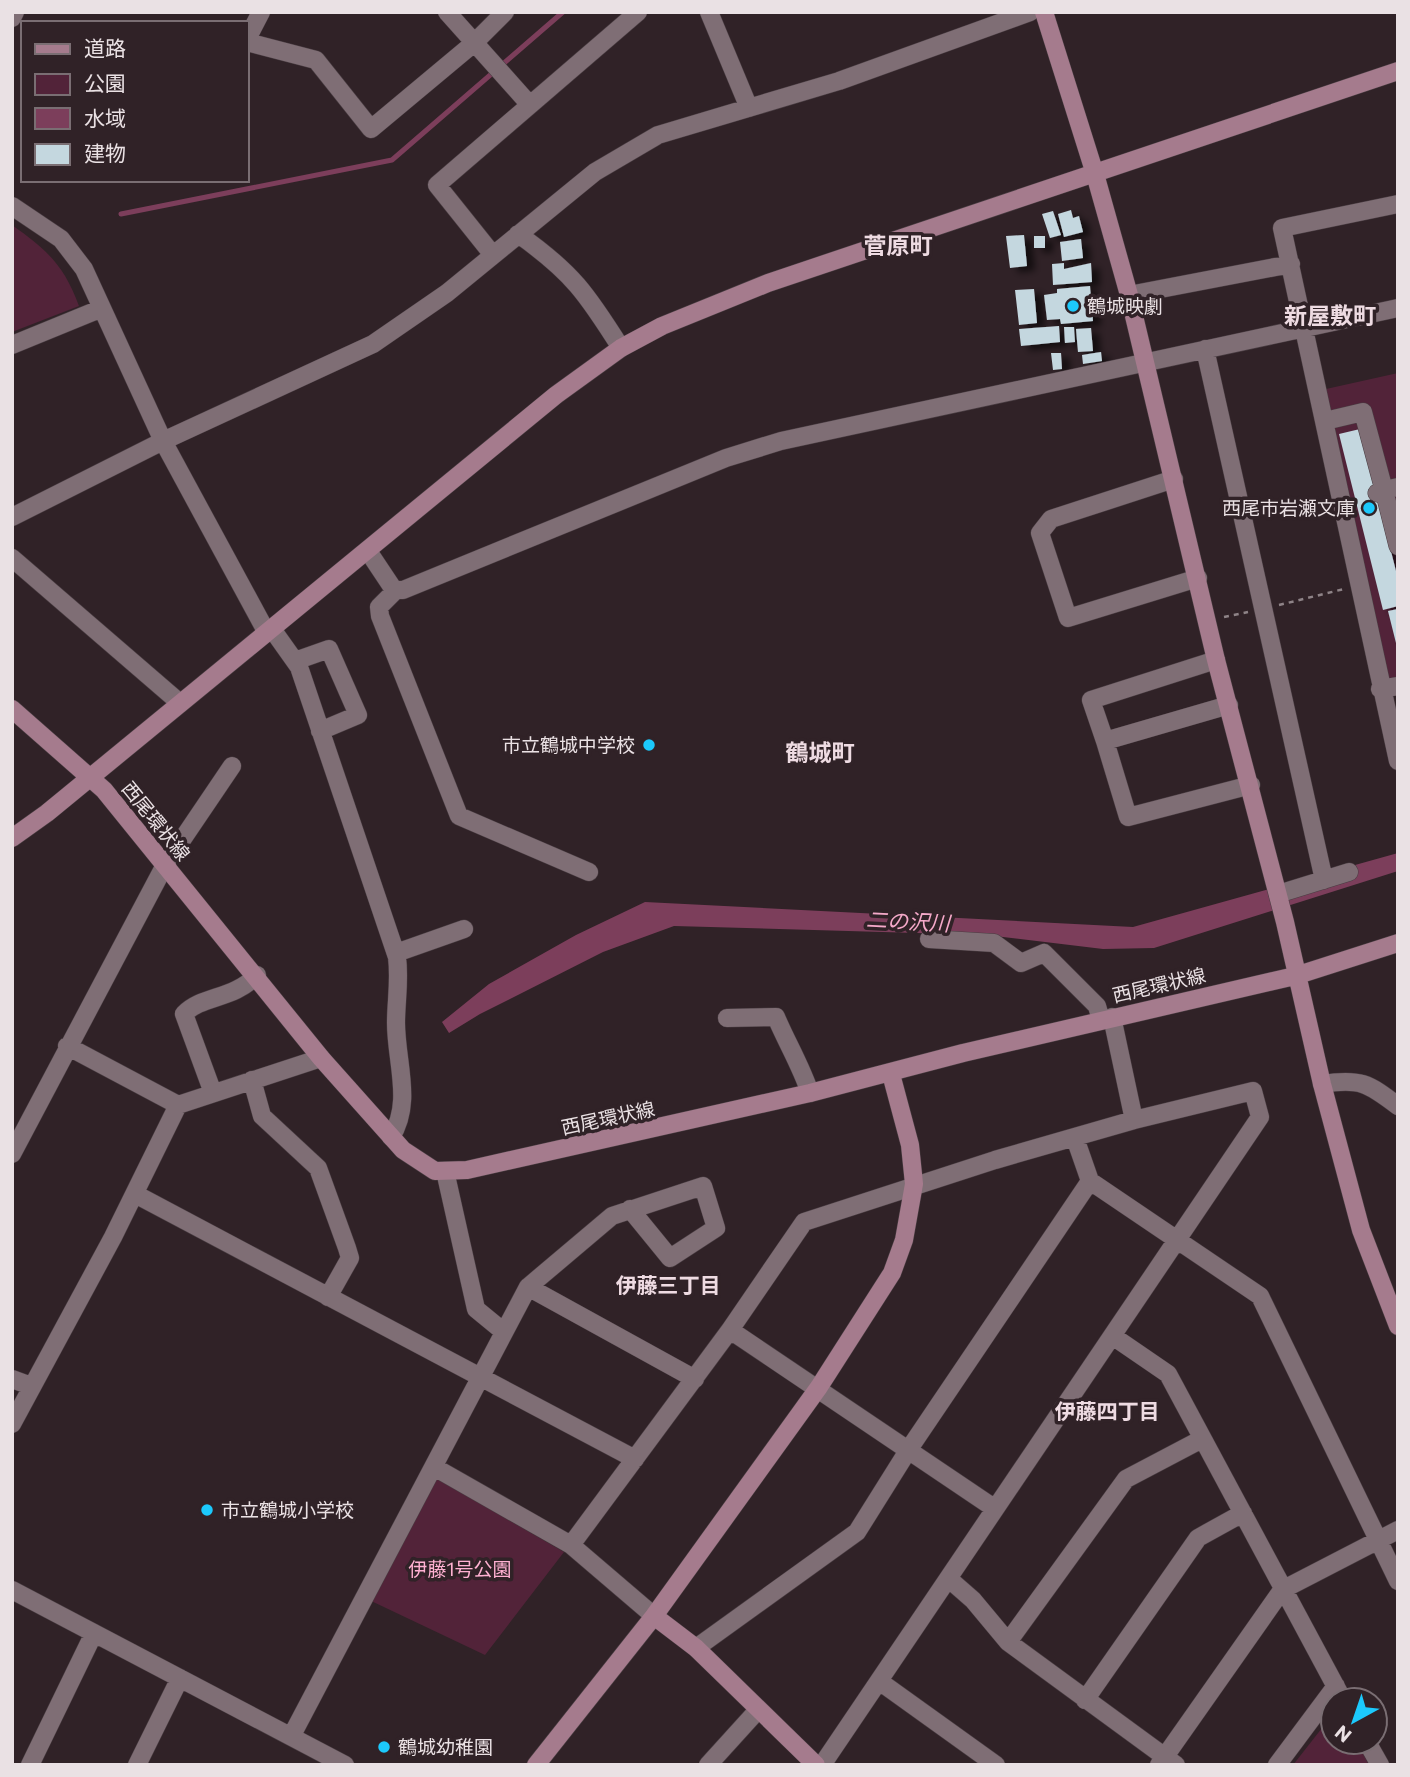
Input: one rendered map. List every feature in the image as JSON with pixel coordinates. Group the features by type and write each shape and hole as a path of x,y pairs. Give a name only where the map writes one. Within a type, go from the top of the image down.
{"street":[{"path":"12,18 15,12"},
{"path":"248,39 261,12"},
{"path":"447,12 530,105"},
{"path":"248,41 316,60 371,129 474,43 505,12"},
{"path":"493,255 437,185 638,12"},
{"path":"709,12 749,108"},
{"path":"12,517 163,441 373,344 447,293 595,172 658,135 839,80 1030,12"},
{"path":"1044,12 1096,174 1129,295 1216,660 1251,785 1285,922 1295,975 1361,1230 1398,1326"},
{"path":"12,838 368,551 556,395 621,348 662,326 768,283 1398,72"},
{"path":"1398,204 1282,228 1306,327 1359,586 1389,687 1398,761"},
{"path":"12,206 61,239 84,269 100,309 163,441 269,631 295,661 396,953 400,978 396,1021 402,1121 391,1137"},
{"path":"519,234 555,260 584,290 621,348"},
{"path":"1129,295 1291,264"},
{"path":"589,872 459,816 380,616 379,607 396,590 726,458 770,445 1398,308"},
{"path":"12,345 100,309"},
{"path":"1205,349 1324,880"},
{"path":"1325,421 1363,412 1386,490 1398,546"},
{"path":"1174,479 1051,519 1040,533 1068,618 1198,578"},
{"path":"368,551 396,590"},
{"path":"12,558 180,703"},
{"path":"295,661 329,649 358,715 320,731"},
{"path":"1216,660 1091,699 1128,817 1251,785"},
{"path":"1105,741 1229,705"},
{"name":"西尾環状線","path":"12,709 89,776 257,975 321,1058 391,1137 417,1161 435,1171 480,1167 810,1093 1295,975 1398,943"},
{"path":"12,1154 165,865 232,766"},
{"path":"1278,894 1349,872"},
{"path":"396,953 464,929"},
{"path":"929,939 994,943 1021,963 1044,953 1107,1019 1134,1120"},
{"path":"213,1093 184,1014 192,1007 241,990 257,975"},
{"path":"727,1018 776,1017 802,1067 810,1093"},
{"path":"68,1046 178,1105"},
{"path":"12,1424 135,1194 178,1105 321,1058"},
{"path":"538,1764 654,1616 819,1388 892,1273 904,1240 914,1184 910,1144 891,1073"},
{"path":"252,1080 262,1116 317,1168 347,1248 350,1258 328,1297"},
{"path":"1322,1084 1349,1080 1370,1085 1398,1106"},
{"path":"434,1467 570,1545 696,1648 758,1711 819,1765 1114,1337 1175,1240 1260,1117 1253,1091 1134,1120 914,1184 804,1222 695,1379 570,1545"},
{"path":"1075,1138 1090,1181 1260,1296 1376,1541 1398,1581"},
{"path":"444,1171 476,1309 504,1332"},
{"path":"696,1648 857,1532 909,1449 1090,1181"},
{"path":"292,1735 528,1287 612,1216 630,1209 703,1186 716,1228 670,1258 630,1209"},
{"path":"135,1194 635,1460"},
{"path":"528,1287 695,1379"},
{"path":"730,1330 994,1508"},
{"path":"1114,1337 1168,1374 1336,1686"},
{"path":"12,1379 31,1387"},
{"path":"1008,1642 1126,1479 1202,1439"},
{"path":"1085,1700 1198,1538 1243,1513"},
{"path":"949,1579 974,1600 1008,1642 1167,1762 1282,1590 1398,1530"},
{"path":"12,1590 345,1765"},
{"path":"30,1765 94,1633"},
{"path":"137,1765 180,1678"},
{"path":"879,1681 996,1765"},
{"path":"708,1765 758,1711"},
{"path":"1277,1765 1319,1717"}],"path":[{"path":"1207,621 1359,586"}],"green space":[{"path":"12,225 53,260 67,280 79,306 12,332"},
{"path":"1398,373 1398,679 1388,682 1326,389"},
{"name":"伊藤1号公園","path":"431,1475 564,1552 485,1655 367,1599"},
{"path":"1319,1732 1319,1756 1364,1756 1369,1765 1293,1765"}],"water":[{"name":"二の沢川","path":"1398,853 1398,871 1154,948 1103,949 986,935 674,926 603,952 480,1014 449,1033 442,1022 489,984 576,935 645,902 1133,927"}],"building":[{"path":"1071,210 1073,218 1079,216 1083,232 1064,237 1058,214"},
{"path":"1053,211 1061,235 1050,238 1042,214"},
{"path":"1024,235 1027,266 1010,268 1006,236"},
{"path":"1034,236 1045,236 1045,248 1034,248"},
{"path":"1081,239 1083,258 1062,261 1060,242"},
{"path":"1064,263 1064,269 1091,263 1092,282 1053,285 1052,264"},
{"path":"1090,286 1093,321 1061,324 1060,319 1047,320 1044,295 1057,293 1057,289"},
{"path":"1034,289 1037,323 1019,325 1015,290"},
{"path":"1059,326 1060,342 1021,346 1019,329"},
{"path":"1064,327 1074,327 1075,342 1065,343"},
{"path":"1091,328 1093,351 1078,352 1076,329"},
{"path":"1101,352 1102,361 1083,364 1082,355"},
{"path":"1051,353 1061,353 1062,369 1053,370"},
{"path":"1360,429 1398,579 1398,606 1383,610 1339,434"},
{"path":"1398,609 1398,647 1397,647 1388,611"}],"waterway":[{"path":"121,214 392,160 563,12"}],"place":[{"name":"鶴城映劇","path":"1073,306"},
{"name":"西尾市岩瀬文庫","path":"1369,508"},
{"name":"市立鶴城中学校","path":"649,745"},
{"name":"市立鶴城小学校","path":"207,1510"},
{"name":"鶴城幼稚園","path":"384,1747"}],"district":[{"name":"菅原町","path":"898,246"},
{"name":"新屋敷町","path":"1330,316"},
{"name":"鶴城町","path":"820,753"},
{"name":"伊藤三丁目","path":"668,1286"},
{"name":"伊藤四丁目","path":"1107,1412"}]}
